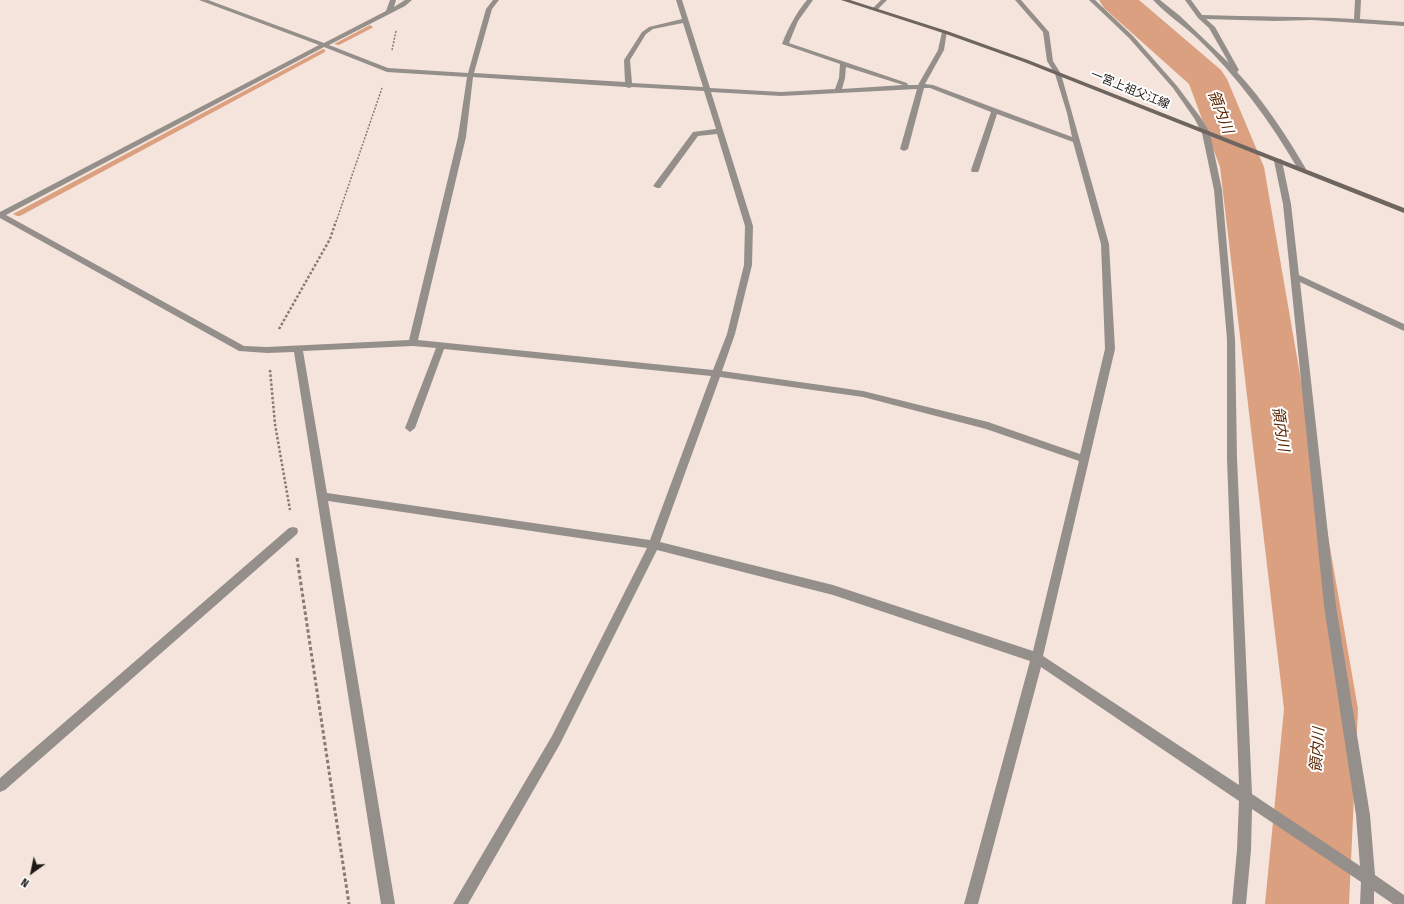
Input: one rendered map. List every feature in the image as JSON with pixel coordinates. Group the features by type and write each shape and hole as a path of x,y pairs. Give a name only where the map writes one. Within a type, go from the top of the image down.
{"main road":[{"name":"一宮上祖父江線","path":"844,0 945,32 1058,74 1275,160 1302,169 1404,211"}],"street":[{"path":"202,0 387,70 708,91 781,94 931,86 1076,141"},
{"path":"389,12 393,0"},
{"path":"0,215 403,5 409,0"},
{"path":"413,343 462,138 470,76 489,9 496,0"},
{"path":"460,904 556,740 654,545 731,334 748,265 749,226 679,0"},
{"path":"810,0 800,11 790,29 785,44 910,86"},
{"path":"875,9 884,0"},
{"path":"971,904 1037,658 1110,349 1105,244 1092,194 1058,74 1050,61 1046,32 1018,0"},
{"path":"1092,0 1131,37 1175,86 1211,135 1218,190 1231,339 1232,459 1246,798 1244,850 1239,904"},
{"path":"1156,0 1178,17 1209,46 1259,102 1289,145 1302,169"},
{"path":"1188,0 1200,17 1212,27 1244,85"},
{"path":"1357,20 1358,0"},
{"path":"1200,17 1275,20 1312,18 1404,24"},
{"path":"629,86 627,60 644,33 651,28 686,20"},
{"path":"904,149 921,86 941,50 945,32"},
{"path":"837,92 842,78 843,64"},
{"path":"974,170 995,111"},
{"path":"658,186 696,134 720,131"},
{"path":"1275,160 1287,204 1330,606 1363,815 1364,876 1367,904"},
{"path":"0,215 242,349 268,350 413,343 716,374 863,394 988,426 1085,459"},
{"path":"1294,276 1404,328"},
{"path":"410,428 441,346"},
{"path":"298,348 388,904"},
{"path":"322,496 654,545 833,590 1037,658 1404,903"},
{"path":"0,786 293,531"}],"path":[{"path":"349,904 293,531 275,424 268,350 330,239 381,92 403,5"}],"waterway":[{"name":"領内川","path":"1117,0 1207,79 1242,167 1321,709 1307,904"},
{"path":"337,44 370,27"},
{"path":"17,214 323,51"}]}
